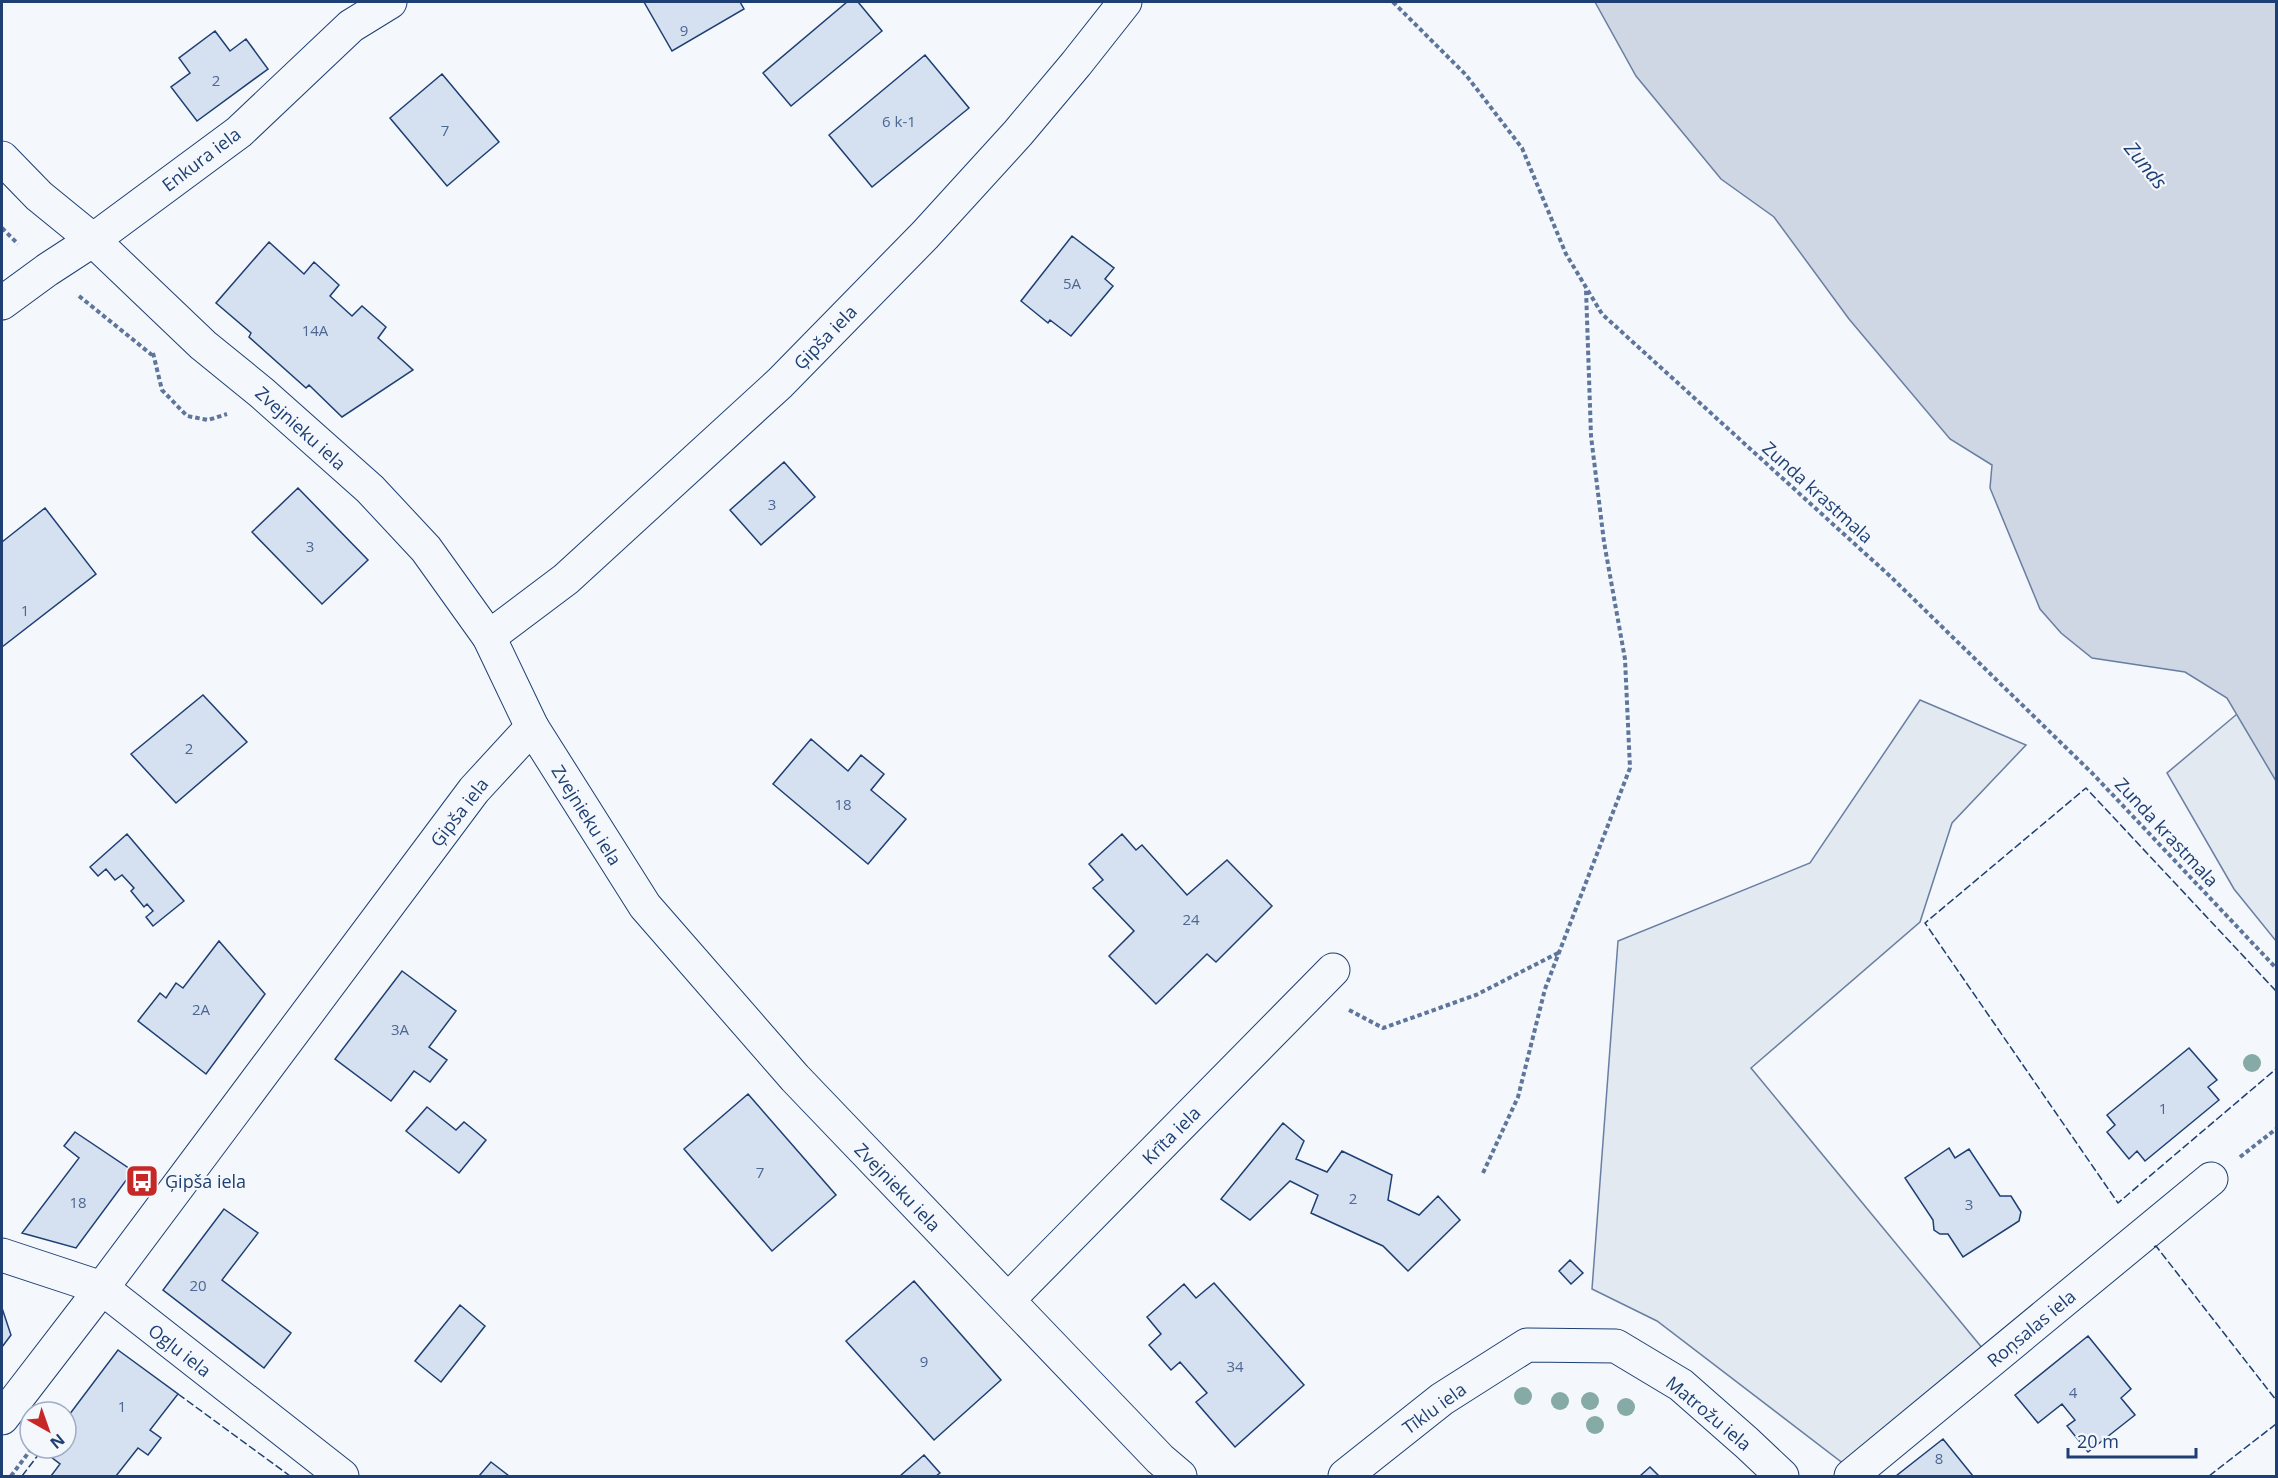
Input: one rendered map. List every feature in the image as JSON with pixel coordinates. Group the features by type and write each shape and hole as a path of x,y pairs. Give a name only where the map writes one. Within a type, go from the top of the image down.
{"street":[{"name":"Enkura iela","path":"2,303 46,270 93,240 239,132 351,26 390,2"},
{"name":"Ģipša iela","path":"489,637 566,579 780,383 925,235 1002,150 1076,64 1125,2"},
{"name":"Zvejnieku iela","path":"2,158 39,196 93,240 203,345 262,393 370,489 426,549 489,637 532,727 645,906 795,1078 1160,1459 1180,1476"},
{"name":"Ģipša iela","path":"2,1418 102,1288 474,790 532,727"},
{"name":"Krīta iela","path":"1008,1300 1323,981"},
{"name":"Roņsalas iela","path":"1851,1476 2211,1179"},
{"name":"Ogļu iela","path":"2,1255 102,1288 342,1476"},
{"name":"Tīklu iela","path":"1345,1476 1442,1399 1527,1344"},
{"name":"Matrožu iela","path":"1527,1344 1616,1346 1681,1385 1782,1476"}],"path":[{"name":"Zunda krastmala","path":"1393,2 1466,75 1522,148 1566,254 1602,314 1891,577 2093,774 2277,968"},
{"path":"46,270 153,356"},
{"path":"1483,1173 1518,1097 1545,989 1630,768 1625,659 1604,542 1591,436 1586,288"},
{"path":"1323,981 1383,1028 1476,995 1559,953"},
{"path":"11,1476 23,1460"}],"shaded area":[{"path":"1920,700 2026,745 1952,823 1920,922 1751,1068 1983,1349 1844,1464 1657,1321 1592,1289 1618,941 1810,863"},
{"path":"2237,714 2276,772 2276,941 2234,889 2167,773"}],"water":[{"name":"Zunds","path":"1595,2 2276,2 2276,781 2227,698 2185,672 2092,658 2061,633 2040,609 1990,488 1992,465 1950,439 1849,319 1774,217 1721,179 1636,76"}],"building":[{"path":"644,2 740,2 744,9 672,51"},
{"path":"847,2 858,2 882,31 791,106 763,73"},
{"path":"215,31 230,51 246,39 268,69 197,121 171,87 190,73 179,58"},
{"path":"925,55 969,108 872,187 829,135"},
{"path":"442,74 499,142 447,186 390,118"},
{"path":"1072,236 1114,268 1105,279 1113,286 1071,336 1050,320 1048,323 1021,301"},
{"path":"269,242 304,274 314,262 339,285 330,296 352,316 362,306 386,327 378,338 413,370 342,417 309,385 306,388 249,337 251,333 216,303"},
{"path":"784,462 815,497 761,545 730,510"},
{"path":"298,488 368,560 322,604 252,532"},
{"path":"45,508 96,574 2,647 2,542"},
{"path":"203,695 247,742 176,803 131,754"},
{"path":"811,739 848,771 861,755 884,774 871,790 906,819 868,864 773,784"},
{"path":"127,834 184,901 153,926 146,917 153,911 147,904 144,907 131,891 134,888 122,875 115,880 106,869 98,876 90,867"},
{"path":"1122,834 1136,850 1142,845 1187,895 1227,860 1272,906 1216,962 1207,954 1156,1004 1109,956 1134,931 1093,888 1103,880 1089,864"},
{"path":"219,941 265,994 206,1074 138,1021 160,993 166,998 176,983 183,988"},
{"path":"402,971 456,1011 429,1047 447,1060 430,1082 414,1071 391,1101 335,1059"},
{"path":"2189,1048 2217,1080 2208,1087 2219,1100 2145,1161 2137,1151 2129,1159 2107,1132 2115,1125 2107,1115"},
{"path":"748,1094 836,1195 772,1251 684,1149"},
{"path":"427,1107 456,1130 464,1122 486,1140 459,1173 406,1131"},
{"path":"1283,1123 1304,1141 1296,1159 1327,1172 1342,1151 1392,1175 1388,1200 1419,1215 1438,1196 1460,1220 1408,1271 1383,1246 1311,1213 1318,1195 1290,1181 1250,1220 1221,1199"},
{"path":"75,1132 133,1171 76,1248 22,1233 79,1158 64,1146"},
{"path":"1949,1148 1955,1158 1969,1149 2000,1196 2011,1196 2021,1212 2019,1221 1963,1257 1948,1234 1940,1234 1934,1230 1933,1220 1905,1178"},
{"path":"224,1209 258,1233 222,1280 291,1333 264,1368 163,1290"},
{"path":"1570,1260 1583,1273 1571,1284 1559,1271"},
{"path":"914,1281 1001,1380 934,1440 846,1341"},
{"path":"1214,1283 1304,1385 1235,1447 1196,1402 1207,1393 1180,1362 1171,1370 1149,1345 1161,1334 1147,1317 1184,1284 1196,1298"},
{"path":"460,1305 485,1326 441,1382 415,1361"},
{"path":"2,1308 11,1335 2,1347"},
{"path":"2088,1336 2131,1389 2121,1398 2135,1415 2088,1452 2067,1426 2075,1420 2062,1404 2038,1423 2015,1395"},
{"path":"118,1350 178,1394 150,1430 161,1438 148,1455 138,1448 116,1476 51,1476 60,1464 55,1460 78,1460 78,1403"},
{"path":"1943,1439 1973,1476 1896,1476"},
{"path":"924,1455 940,1473 936,1476 900,1476"},
{"path":"491,1462 509,1476 479,1476"},
{"path":"1650,1467 1659,1476 1640,1476"}],"fence":[{"path":"2276,991 2086,788 1925,923 2118,1203 2276,1069"},
{"path":"2154,1247 2156,1246 2276,1400"},
{"path":"178,1394 290,1476"},
{"path":"2209,1476 2276,1424"},
{"path":"22,1476 34,1460"}],"place":[{"name":"Ģipša iela","path":"142,1181"}]}
